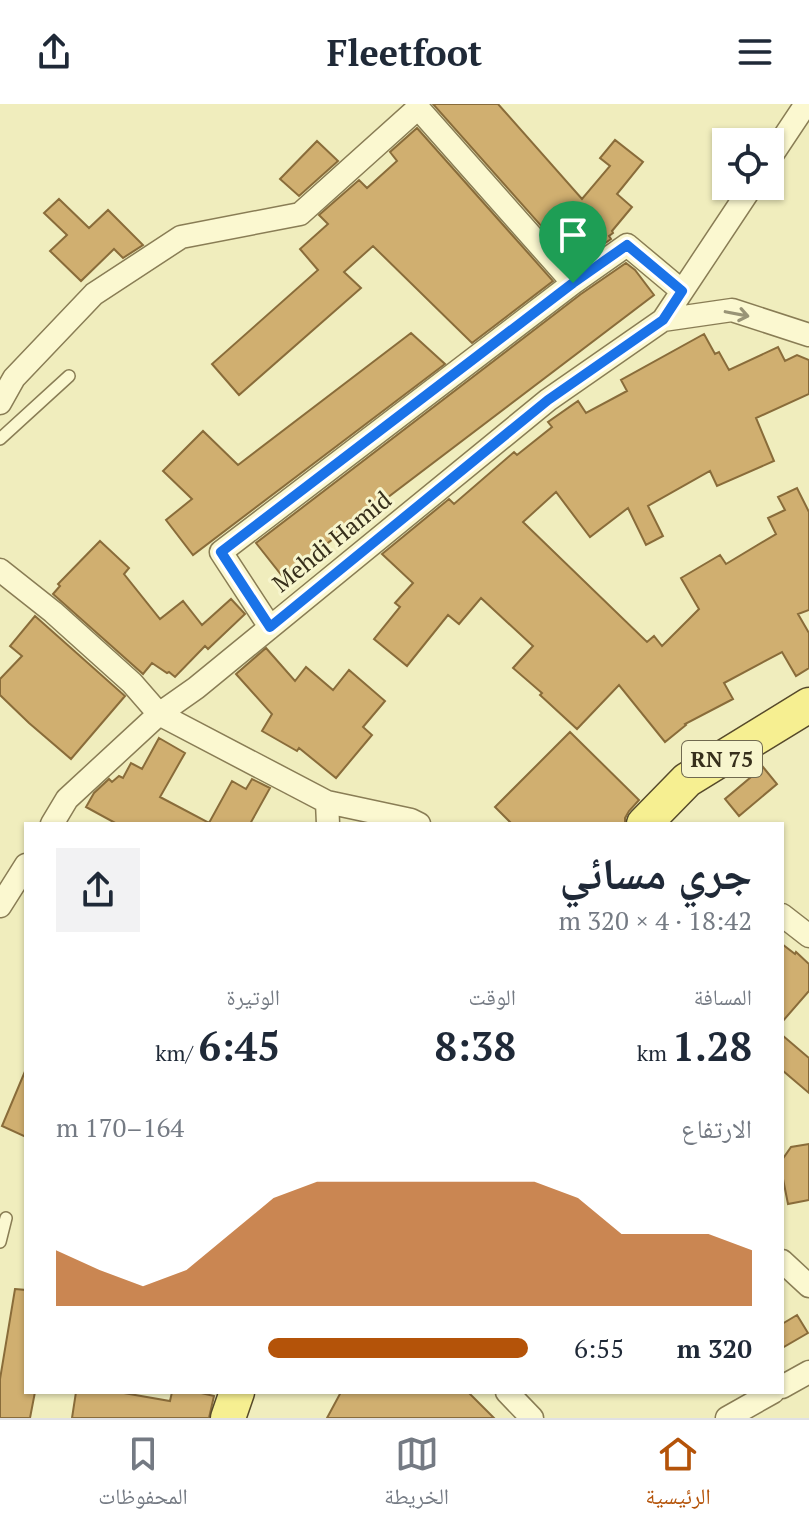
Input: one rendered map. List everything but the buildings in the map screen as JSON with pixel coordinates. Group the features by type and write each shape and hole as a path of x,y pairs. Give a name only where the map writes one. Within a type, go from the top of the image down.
{"main road":[{"name":"RN 75","path":"646,822 687,780 809,705"},
{"path":"228,1418 236,1394"}],"street":[{"path":"784,137 806,104"},
{"path":"0,403 14,378 94,294 181,237 300,214 418,108 573,283"},
{"path":"663,320 743,200"},
{"path":"270,627 221,552 627,245 682,291"},
{"path":"663,320 732,310 809,335"},
{"name":"Mehdi Hamid","path":"53,822 67,799 159,714 196,688 548,400 663,320"},
{"path":"0,570 121,673 159,714 328,813 415,822"},
{"path":"0,906 24,868"},
{"path":"784,917 809,936"},
{"path":"784,1263 809,1286"},
{"path":"784,1386 809,1372"},
{"path":"509,1394 532,1418"},
{"path":"727,1418 769,1394"}],"lane":[{"path":"0,439 69,376"},
{"path":"0,1242 6,1218"}],"route":[{"path":"627,245 682,291 663,320 548,400 270,627 221,552 573,283 627,245"}]}
